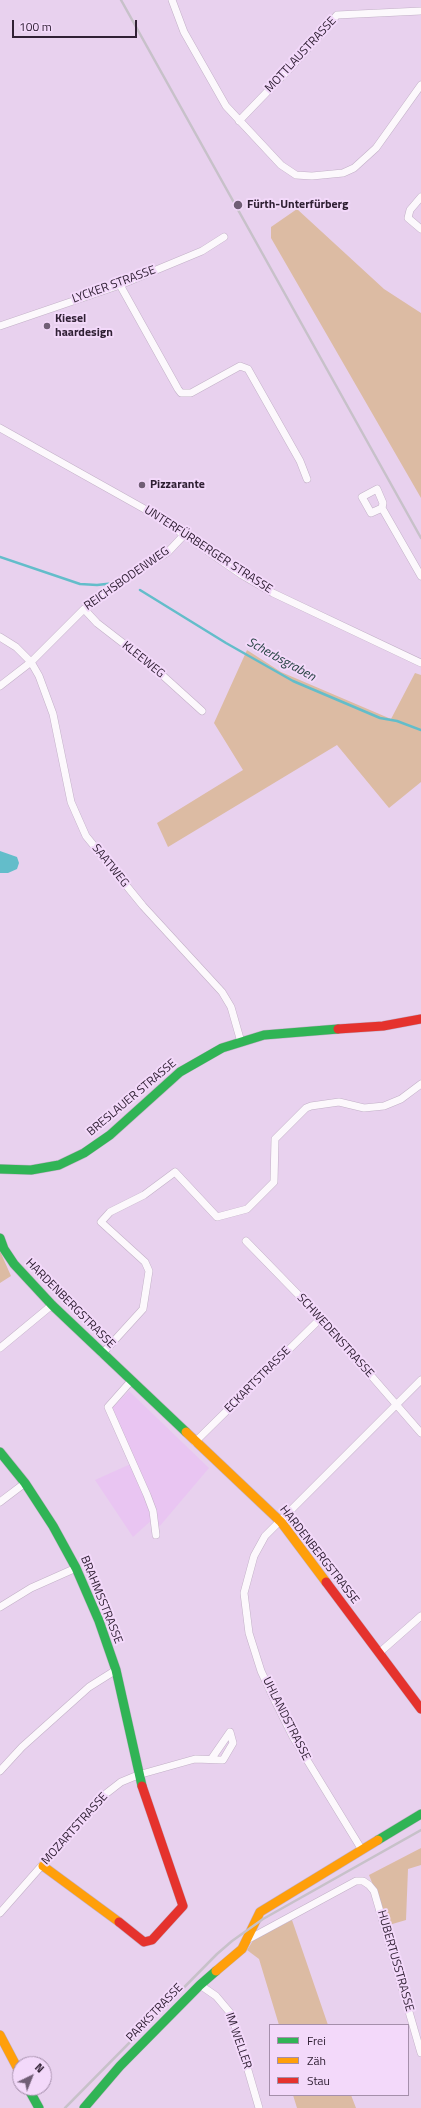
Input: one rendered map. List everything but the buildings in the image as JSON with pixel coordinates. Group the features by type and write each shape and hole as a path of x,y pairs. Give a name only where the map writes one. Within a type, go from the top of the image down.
{"street":[{"path":"172,0 184,32 226,106 238,121 281,165 291,173 312,176 343,173 354,168 376,148 421,85"},
{"name":"MOTTLAUSTRASSE","path":"238,121 298,60 337,15 421,11"},
{"path":"421,197 408,214 410,221 421,229"},
{"name":"LYCKER STRASSE","path":"0,326 120,285 202,251 224,237"},
{"path":"120,285 181,393 191,393 238,367 244,366 248,369 300,461 307,479"},
{"name":"UNTERFÜRBERGER STRASSE","path":"0,428 157,516 273,593 421,663"},
{"path":"382,508 421,576"},
{"name":"REICHSBODENWEG","path":"0,686 31,662 84,609 121,581 168,552 184,535"},
{"name":"KLEEWEG","path":"84,609 97,623 150,664 202,711"},
{"path":"0,637 16,647 31,662"},
{"name":"SAATWEG","path":"31,662 39,676 53,714 71,802 86,836 142,906 222,992 231,1007 241,1042"},
{"name":"BRESLAUER STRASSE","path":"0,1168 31,1170 59,1166 84,1153 110,1135 180,1072 222,1048 241,1042 286,1032 383,1026 421,1019"},
{"path":"102,1354 143,1309 149,1271 145,1262 101,1222 110,1212 144,1195 175,1172 217,1217 247,1209 274,1182 275,1139 306,1108 339,1102 364,1108 385,1105 401,1099 421,1084"},
{"name":"HARDENBERGSTRASSE","path":"0,1238 14,1264 52,1305 281,1522 421,1709"},
{"name":"SCHWEDENSTRASSE","path":"246,1241 321,1318 398,1404 421,1433"},
{"path":"0,1348 52,1305"},
{"name":"ECKARTSTRASSE","path":"195,1442 321,1318"},
{"name":"UHLANDSTRASSE","path":"362,1850 293,1737 261,1671 249,1633 244,1593 254,1556 265,1536 281,1522 421,1380"},
{"path":"131,1381 108,1407 153,1511 156,1535"},
{"name":"BRAHMSSTRASSE","path":"0,1452 25,1483 54,1526 76,1568 99,1621 116,1670 138,1775 183,1906 152,1940 144,1942 102,1908 43,1866"},
{"path":"0,1502 25,1483"},
{"path":"0,1607 31,1588 76,1568"},
{"path":"380,1653 421,1616"},
{"path":"0,1771 22,1748 89,1687 116,1670"},
{"name":"MOZARTSTRASSE","path":"0,1913 43,1866 103,1796 121,1782 138,1775 195,1759 212,1758"},
{"name":"PARKSTRASSE","path":"84,2108 120,2066 200,1985 242,1949 258,1914 266,1907 421,1814"},
{"name":"PARKSTRASSE","path":"247,1940 356,1881"},
{"name":"HUBERTUSSTRASSE","path":"356,1881 363,1881 374,1891 421,2053"},
{"name":"IM WELLER","path":"200,1985 216,1996 232,2015 259,2108"},
{"path":"0,2036 12,2058"},
{"path":"32,2096 39,2108"}],"shaded area":[{"path":"297,209 384,289 421,313 421,498 271,238 271,227"},
{"path":"247,650 281,672 391,719 415,673 421,675 421,782 389,808 337,745 168,847 157,823 243,770 214,723"},
{"path":"0,1251 11,1276 0,1283"},
{"path":"129,1391 209,1468 159,1527 154,1518 133,1537 95,1480 135,1462 112,1408"},
{"path":"421,1848 421,1865 408,1869 406,1920 389,1925 369,1875"},
{"path":"292,1920 328,2024 279,2024 259,1959 247,1950 254,1939"},
{"path":"293,2096 351,2096 356,2108 297,2108"}],"water":[{"path":"0,851 17,857 19,863 17,869 8,873 0,873"}],"waterway":[{"name":"Scherbsgraben","path":"0,557 80,584 97,585 115,583"},
{"name":"Scherbsgraben","path":"140,590 226,643 293,681 380,718 397,721 421,730"}],"railway":[{"path":"121,0 421,538"},
{"path":"65,2108 217,1954 232,1941 263,1919 421,1830"}],"traffic: fast":[{"path":"0,1169 31,1170 59,1165 84,1153 110,1135 180,1072 222,1048 264,1035 338,1029"},
{"path":"0,1238 4,1249 14,1264 52,1305 186,1432"},
{"path":"0,1452 25,1483 53,1526 76,1568 99,1621 116,1670 142,1786"},
{"path":"378,1840 421,1814"},
{"path":"84,2108 120,2066 200,1985 216,1971"},
{"path":"32,2096 39,2108"}],"traffic: slow":[{"path":"186,1432 281,1522 326,1582"},
{"path":"216,1971 242,1949 260,1912 378,1840"},
{"path":"43,1866 119,1922"},
{"path":"0,2035 12,2058"}],"traffic: jam":[{"path":"338,1029 383,1026 421,1019"},
{"path":"326,1582 421,1709"},
{"path":"119,1922 144,1942 152,1940 183,1906 142,1786"}],"place":[{"name":"Fürth-Unterfürberg","path":"238,205"},
{"name":"Kiesel haardesign","path":"47,326"},
{"name":"Pizzarante","path":"142,485"}]}
